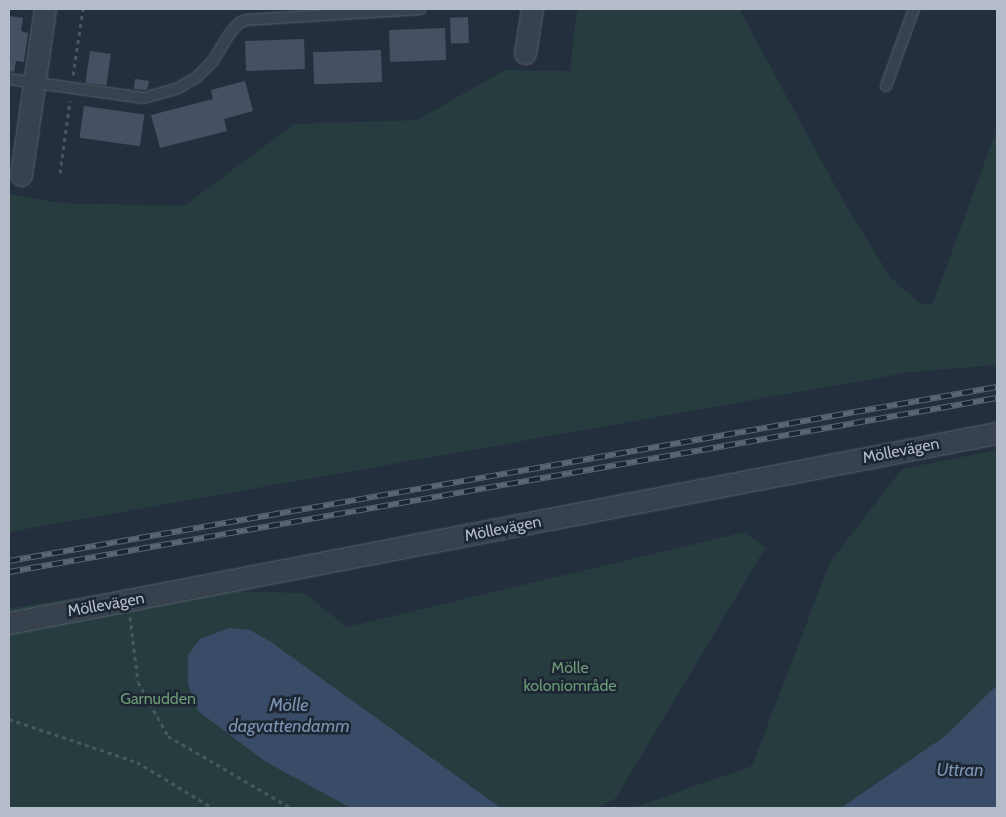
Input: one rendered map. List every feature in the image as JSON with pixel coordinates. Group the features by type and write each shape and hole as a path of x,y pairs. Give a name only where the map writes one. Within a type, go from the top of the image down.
{"street":[{"path":"21,175 45,9"},
{"path":"525,53 532,9"},
{"name":"Möllevägen","path":"9,623 128,602 997,433"}],"lane":[{"path":"9,79 144,98 178,88 197,77 212,62 239,23 342,11 421,9"},
{"path":"886,86 914,9"}],"path":[{"path":"128,602 138,682 168,736 291,808"},
{"path":"9,719 137,762 213,808"}],"green space":[{"path":"577,9 739,9 845,204 891,278 922,305 933,303 997,129 997,365 911,372 9,532 9,194 59,203 184,206 294,124 417,120 505,70 570,71"},
{"path":"997,450 997,685 945,736 841,808 632,808 752,766 830,562 902,469"},
{"name":"Garnudden","path":"745,532 765,548 616,798 597,808 9,808 9,608 137,589 304,593 347,627"}],"water":[{"name":"Mölle dagvattendamm","path":"229,628 250,630 271,642 501,808 351,808 266,762 198,711 188,684 188,655 200,639"},
{"name":"Uttran","path":"997,685 997,808 841,808 945,736"}],"building":[{"path":"9,16 23,18 21,31 28,33 24,62 16,61 14,72 9,71"},
{"path":"468,17 469,43 451,44 450,18"},
{"path":"445,28 446,60 390,62 389,30"},
{"path":"304,39 305,69 246,71 245,41"},
{"path":"381,50 382,82 314,84 313,52"},
{"path":"90,51 111,54 106,86 86,83"},
{"path":"135,79 149,81 147,90 134,89"},
{"path":"245,81 253,111 224,119 227,131 160,148 151,115 213,99 211,90"},
{"path":"84,106 144,114 140,146 80,138"}],"railway":[{"path":"9,561 997,387"},
{"path":"9,572 997,398"}],"park label":[{"name":"Mölle koloniområde","path":"570,677"}]}
